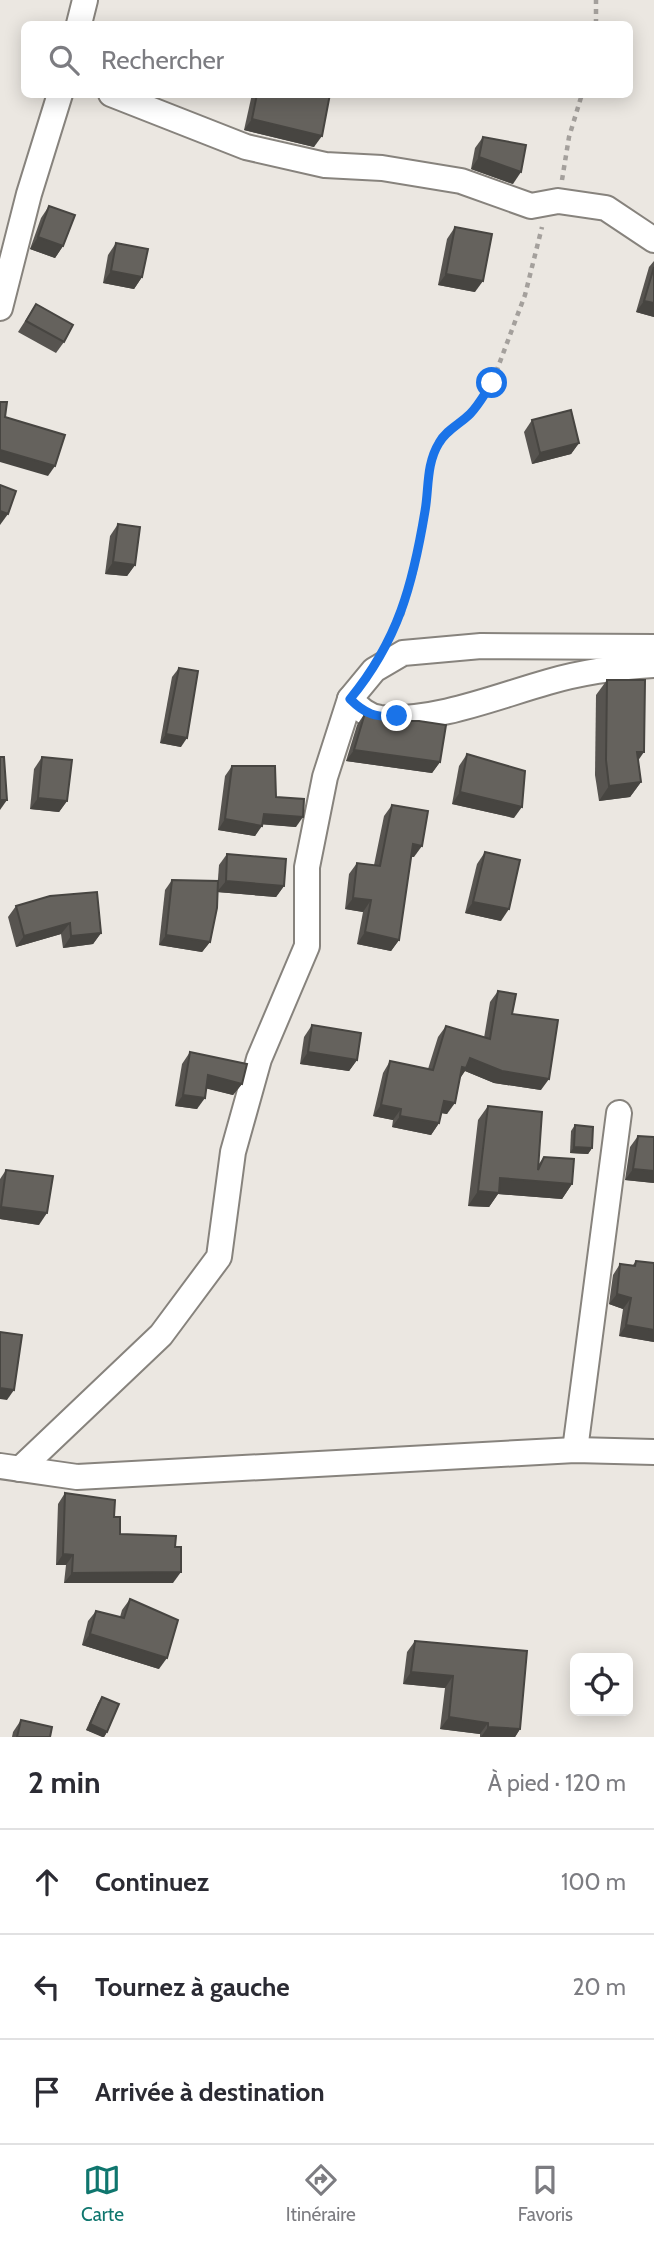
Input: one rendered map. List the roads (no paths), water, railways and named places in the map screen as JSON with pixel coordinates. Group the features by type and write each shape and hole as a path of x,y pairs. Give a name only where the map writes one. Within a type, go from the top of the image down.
{"street":[{"path":"80,21 85,0"},
{"path":"0,308 29,194 59,98"},
{"path":"121,98 246,147 325,165 382,168 461,181 517,204 531,206 558,201 606,208 654,240"},
{"path":"10,1467 161,1335 219,1257 233,1152 259,1059 307,946 307,867 325,777 350,699 374,670 403,653 481,646 654,646"},
{"path":"350,699 364,712 380,718 447,711 551,681 618,667 654,665"},
{"path":"575,1451 619,1113"},
{"path":"10,1467 76,1477 575,1451 654,1452"}]}
